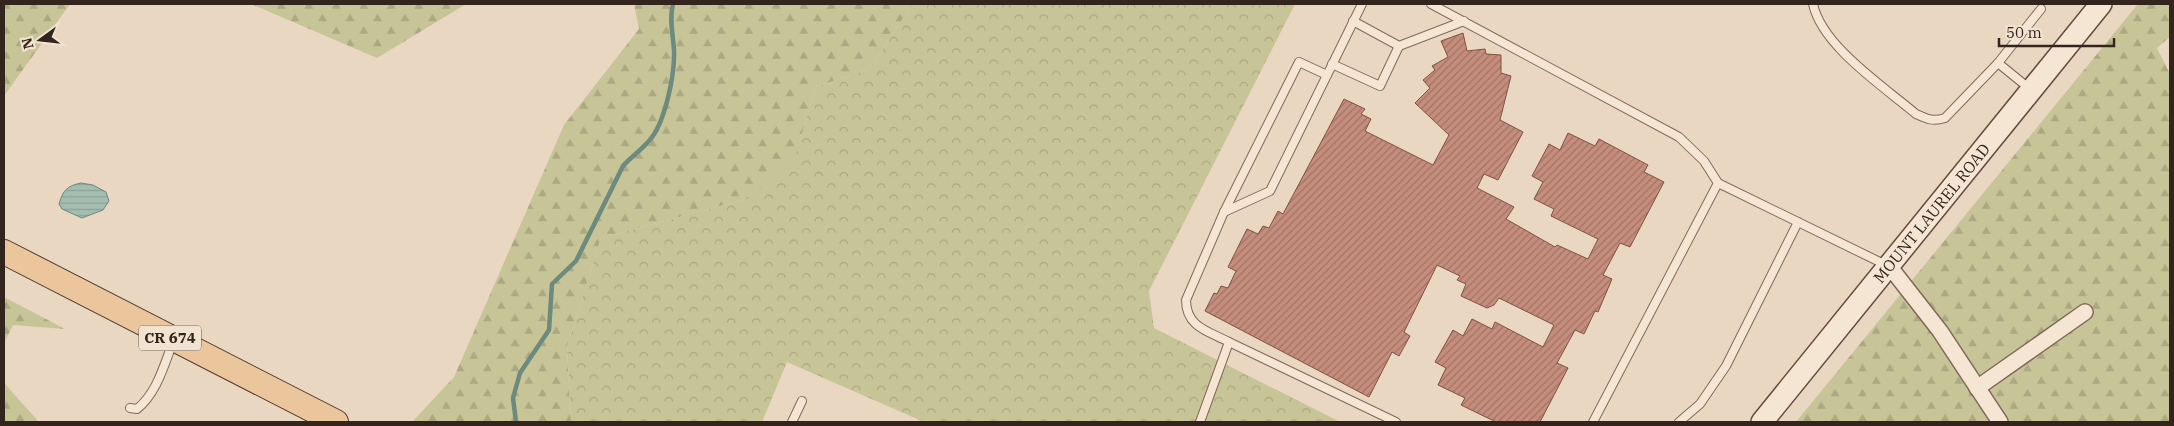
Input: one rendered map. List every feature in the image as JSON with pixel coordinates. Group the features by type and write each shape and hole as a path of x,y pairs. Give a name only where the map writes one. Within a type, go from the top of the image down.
{"main road":[{"name":"MOUNT LAUREL ROAD","path":"1762,422 1890,267 2101,4"},
{"name":"CR 674","path":"4,252 336,422"}],"street":[{"path":"1890,267 1940,330 2000,422"},
{"path":"1977,388 2085,312"}],"lane":[{"path":"1224,212 1270,191 1362,4"},
{"path":"1430,4 1680,137 1704,161 1718,183 1890,267"},
{"path":"1813,4 1816,18 1849,57 1916,114 1928,120 1938,121 1945,118 1998,63 2041,9"},
{"path":"1353,21 1399,46"},
{"path":"1332,64 1380,86 1399,46 1464,21"},
{"path":"1327,75 1299,62 1224,212 1186,300 1186,312 1192,322 1229,342 1396,422"},
{"path":"1998,63 2031,90"},
{"path":"1593,422 1718,183"},
{"path":"1679,422 1700,404 1726,366 1798,222"},
{"path":"130,408 137,409 146,402 156,386 174,340"},
{"path":"1200,422 1229,342"},
{"path":"792,422 802,401"}],"green space":[{"path":"4,4 70,4 4,96"},
{"path":"251,4 466,4 377,58"},
{"path":"634,4 913,4 869,69 816,87 794,161 743,200 601,238 567,347 571,422 412,422 454,377 564,125 639,29"},
{"path":"913,4 1295,4 1149,291 1154,328 1340,422 924,422 787,362 762,422 571,422 567,347 601,238 743,200 794,160 816,87 869,69"},
{"path":"2138,4 2170,4 2170,37 2157,48 2170,74 2170,422 1796,422"},
{"path":"4,297 65,329 13,325 4,343"},
{"path":"4,383 39,422 4,422"}],"shaded area":[{"path":"81,183 93,185 106,192 109,201 103,210 82,218 62,209 59,204 66,189"}],"building":[{"path":"1463,33 1467,51 1485,49 1486,54 1501,55 1501,73 1511,76 1500,120 1523,132 1498,180 1484,174 1477,188 1514,207 1506,219 1555,247 1557,245 1588,259 1598,239 1551,216 1554,209 1534,199 1543,182 1532,176 1549,144 1560,150 1568,133 1595,146 1599,139 1648,165 1644,172 1664,182 1630,247 1620,243 1603,275 1612,279 1598,312 1595,311 1584,334 1575,330 1557,363 1568,368 1540,422 1496,422 1461,405 1465,398 1438,385 1446,368 1435,362 1453,330 1463,336 1472,319 1492,329 1495,322 1543,347 1554,325 1499,298 1494,305 1487,308 1461,296 1466,284 1457,280 1460,276 1437,265 1404,332 1410,336 1399,356 1392,352 1369,397 1205,311 1214,293 1217,294 1221,286 1228,288 1236,271 1228,267 1247,229 1258,234 1263,226 1269,228 1278,211 1283,214 1344,99 1365,109 1361,114 1371,119 1365,131 1433,165 1449,135 1415,103 1430,88 1423,80 1435,70 1432,66 1448,57 1441,41"}],"waterway":[{"path":"516,422 513,398 520,373 549,330 552,284 576,261 623,166 654,134 664,112 673,72 674,50 671,21 673,4"}]}
